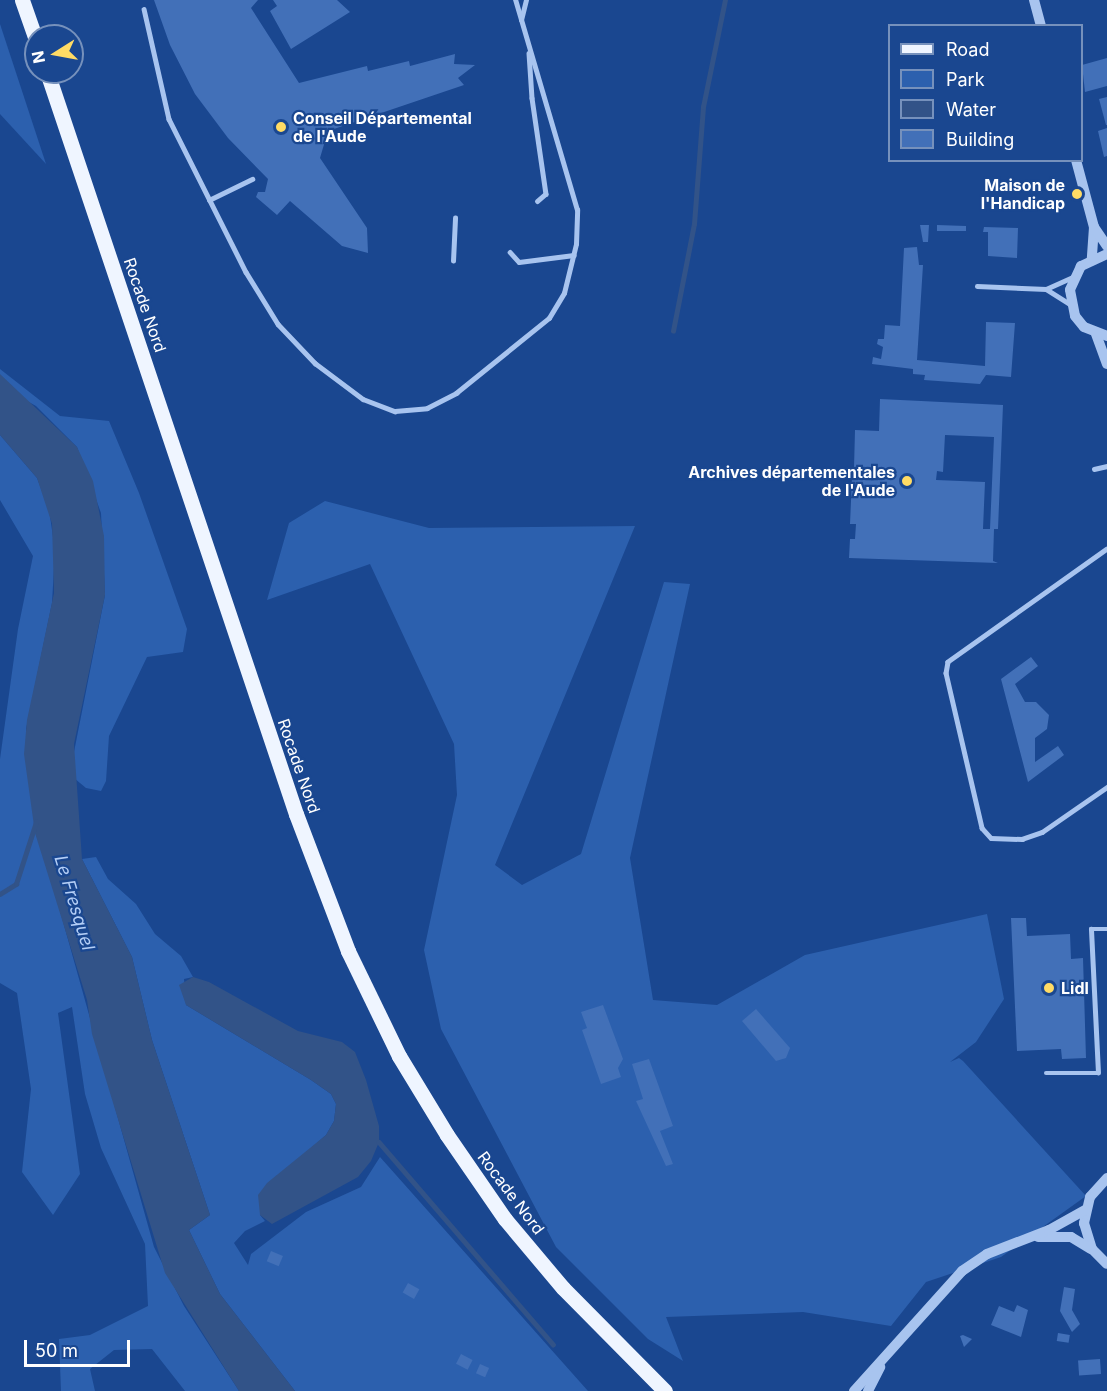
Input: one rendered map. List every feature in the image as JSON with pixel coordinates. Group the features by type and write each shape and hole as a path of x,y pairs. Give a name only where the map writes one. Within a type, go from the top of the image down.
{"main road":[{"path":"22,0 30,24"},
{"name":"Rocade Nord","path":"51,84 296,814 348,951 399,1056 447,1135 505,1219 617,1346 665,1391"}],"street":[{"path":"1034,0 1040,24"},
{"path":"1077,162 1094,227 1092,258"},
{"path":"1094,227 1107,246"},
{"path":"1107,254 1092,258 1074,277 1071,304 1080,322 1101,335 1107,364"},
{"path":"1092,1249 1086,1237 1085,1210 1098,1185 1107,1178"},
{"path":"854,1391 962,1271 987,1254 1032,1237 1085,1210"},
{"path":"1032,1237 1071,1237 1092,1249 1107,1264"},
{"path":"868,1391 886,1354"}],"lane":[{"path":"144,9 169,119 209,200 278,324 315,363 363,399 395,411 427,408 456,393 549,318 564,293 574,255 578,210 515,0"},
{"path":"521,20 526,0"},
{"path":"529,45 531,98 546,194 538,201"},
{"path":"209,200 252,179"},
{"path":"453,261 455,218"},
{"path":"510,252 519,262 574,255"},
{"path":"977,286 1046,289 1074,277"},
{"path":"1046,289 1071,304"},
{"path":"1094,469 1107,466"},
{"path":"1107,549 948,662 946,673 982,828 992,838 1022,839 1042,832 1107,787"},
{"path":"1046,1073 1098,1073 1091,929 1107,928"}],"green space":[{"path":"0,24 46,164 0,114"},
{"path":"0,369 60,416 109,421 139,493 187,629 183,652 147,657 109,736 106,781 101,791 86,788 74,778 73,757 105,595 101,513 77,447 36,406 0,386"},
{"path":"0,435 37,478 49,509 55,551 52,603 26,729 41,843 154,1247 184,1306 239,1391 185,1391 152,1349 114,1350 90,1369 95,1391 61,1391 59,1339 90,1335 148,1306 145,1244 101,1148 85,1094 72,1007 58,1013 80,1174 53,1215 22,1172 31,1089 17,993 0,983 0,759 18,629 33,556 0,500"},
{"path":"325,501 429,528 635,526 495,865 522,885 581,854 664,582 690,584 630,858 653,1000 717,1005 805,955 987,914 1004,999 976,1042 950,1062 959,1058 963,1061 1086,1196 1001,1257 926,1282 891,1326 803,1312 666,1317 683,1361 648,1339 556,1247 441,1029 424,950 457,795 454,744 370,564 267,600 289,523"},
{"path":"96,857 108,879 136,904 155,934 181,956 193,977 184,979 186,1005 311,1080 331,1094 336,1104 334,1121 326,1135 287,1169 260,1215 265,1221 245,1231 234,1243 248,1265 251,1254 306,1212 361,1187 380,1157 588,1391 295,1391 220,1294 189,1230 210,1215 152,1040 132,957 82,859"}],"water":[{"name":"Le Fresquel","path":"0,374 77,447 93,481 104,536 105,595 74,744 82,859 132,957 152,1040 210,1215 189,1230 220,1294 295,1391 239,1391 165,1273 92,1034 87,1000 35,833 24,754 27,720 54,593 52,524 37,478 0,435"},
{"path":"193,977 209,982 298,1031 342,1042 355,1052 366,1080 379,1126 379,1142 371,1161 358,1177 272,1224 260,1215 258,1195 267,1183 326,1135 334,1121 336,1104 331,1094 311,1080 186,1005 179,985"}],"building":[{"name":"Conseil Départemental de l'Aude","path":"154,0 258,0 251,8 299,83 367,66 368,71 409,61 410,66 455,54 454,64 475,65 458,78 464,85 328,131 320,158 367,228 368,253 342,246 290,201 277,215 256,197 258,192 265,192 268,179 228,138 195,94 170,45"},
{"path":"273,0 337,0 350,12 291,49 270,11 277,6"},
{"path":"1107,58 1107,86 1085,92 1083,65"},
{"path":"1107,97 1107,125 1106,125 1099,99"},
{"path":"1107,128 1107,156 1104,157 1098,131"},
{"path":"920,225 929,225 928,242 923,242"},
{"path":"937,225 966,226 966,231 937,231"},
{"path":"984,227 1018,228 1017,258 988,256 988,232 983,232"},
{"path":"917,247 919,265 923,265 917,360 985,366 986,322 1015,323 1011,377 986,375 980,384 924,380 925,375 913,374 913,369 872,364 873,357 881,359 883,347 877,344 878,339 884,339 885,325 900,326 904,248"},
{"name":"Archives départementales de l'Aude","path":"880,399 1003,405 998,529 994,529 993,561 998,563 849,558 850,539 855,539 856,524 850,524 852,477 858,477 858,468 854,468 855,430 879,431","holes":["945,435 994,437 990,529 983,529 985,482 936,480 937,471 943,472"]},
{"path":"1031,657 1038,666 1015,684 1025,702 1036,702 1049,715 1047,729 1035,738 1035,762 1058,746 1064,755 1028,782 1001,679"},
{"name":"Lidl","path":"1011,918 1026,918 1027,936 1070,934 1071,959 1083,958 1086,1058 1062,1059 1061,1049 1017,1051"},
{"path":"603,1005 623,1059 618,1068 621,1077 601,1084 582,1030 587,1028 581,1012"},
{"path":"756,1009 790,1048 786,1058 776,1061 742,1021"},
{"path":"649,1059 673,1126 660,1131 673,1164 666,1166 636,1101 643,1099 632,1064"},
{"path":"271,1251 283,1256 279,1266 267,1261"},
{"path":"408,1283 419,1289 414,1299 403,1293"},
{"path":"1064,1287 1075,1289 1072,1310 1080,1324 1072,1332 1060,1311"},
{"path":"1017,1305 1028,1310 1021,1337 991,1325 999,1306 1014,1312"},
{"path":"1058,1333 1070,1335 1069,1343 1057,1341"},
{"path":"960,1336 972,1339 964,1347"},
{"path":"461,1354 473,1360 468,1370 456,1364"},
{"path":"1100,1359 1101,1374 1079,1375 1078,1361"},
{"path":"480,1364 489,1368 485,1377 476,1373"}],"waterway":[{"path":"673,331 694,224 703,107 725,0"},
{"path":"0,894 16,884 36,822"},
{"path":"379,1142 553,1344"}],"place":[{"name":"Conseil Départemental de l'Aude","path":"281,127"},
{"name":"Maison de l'Handicap","path":"1077,194"},
{"name":"Archives départementales de l'Aude","path":"907,481"},
{"name":"Lidl","path":"1049,988"}]}
